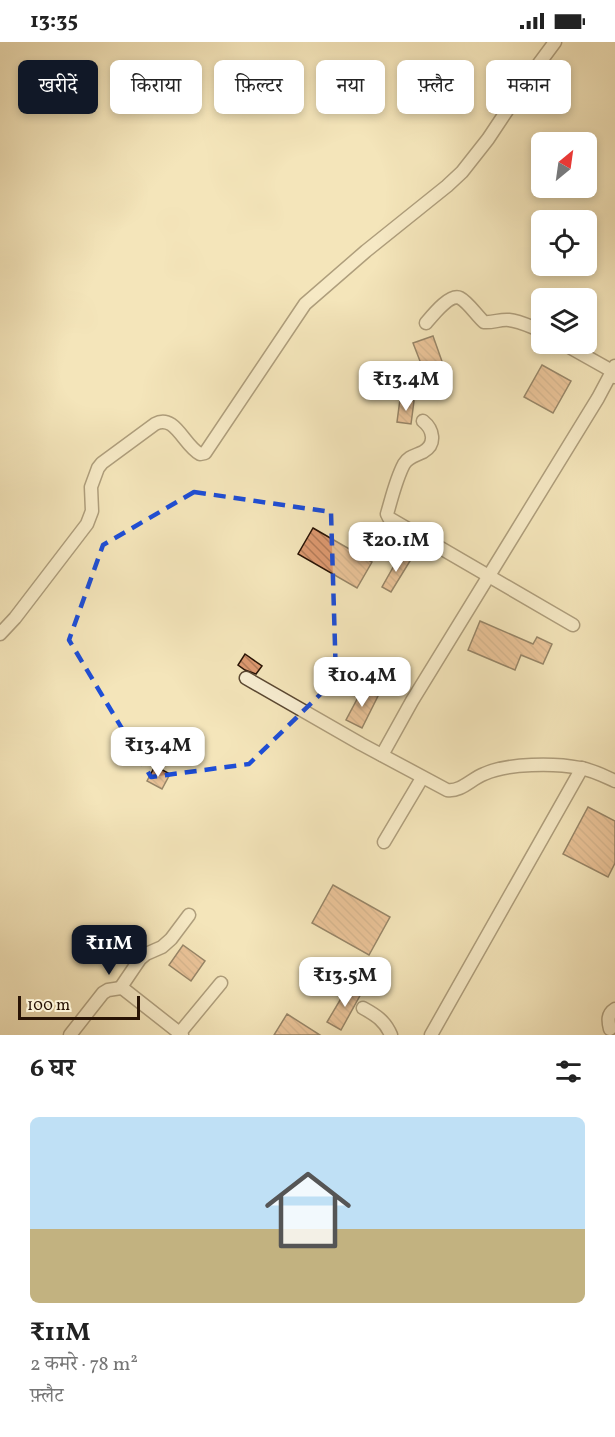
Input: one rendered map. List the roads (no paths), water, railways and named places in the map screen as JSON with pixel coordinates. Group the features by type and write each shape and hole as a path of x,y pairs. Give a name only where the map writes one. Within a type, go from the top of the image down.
{"street":[{"path":"0,634 15,618 87,524 92,512 91,487 102,463 162,421 174,426 192,449 202,454 205,453 305,304 462,172 488,139 555,42"},
{"path":"426,323 454,297 462,300 482,321 487,323 511,320 531,326"},
{"path":"382,755 412,701 614,372 582,354"},
{"path":"423,421 431,431 431,443 404,464 388,516 573,625"},
{"path":"246,678 442,789 452,791 494,770 521,766 582,768 615,782"},
{"path":"431,1035 582,768"},
{"path":"384,842 422,778"},
{"path":"121,988 142,956 162,947 189,915"},
{"path":"70,1035 103,993 121,988 180,1034 221,983"},
{"path":"363,1008 382,1020 390,1035"},
{"path":"610,1029 608,1018 615,1009"}]}
